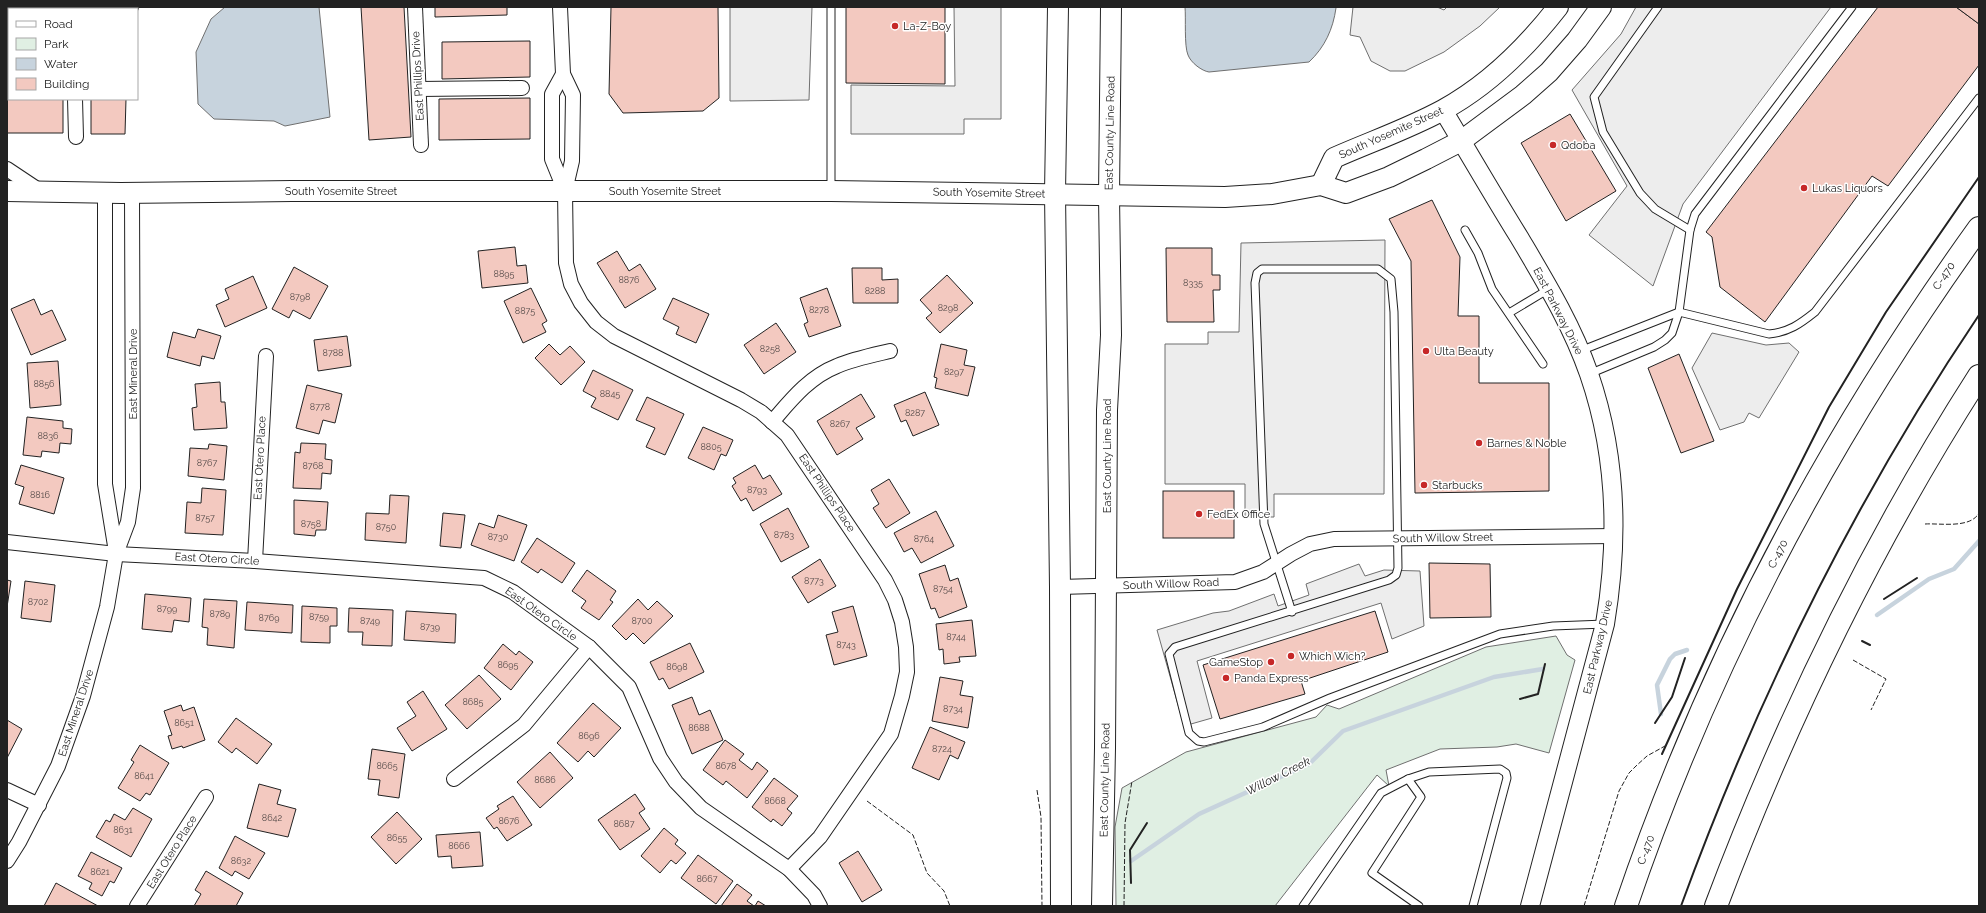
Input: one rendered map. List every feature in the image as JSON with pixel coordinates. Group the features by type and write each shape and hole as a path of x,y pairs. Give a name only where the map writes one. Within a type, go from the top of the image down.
{"highway":[{"name":"C-470","path":"1626,906 1650,838 1696,726 1735,640 1790,531 1834,451 1872,388 1930,299 1979,228"},
{"path":"1716,906 1765,782 1827,646 1892,520 1928,458 1979,376"}],"main road":[{"path":"1058,7 1054,193 1060,587 1061,906"},
{"name":"East County Line Road","path":"1102,906 1105,772 1107,410 1111,335 1109,196 1111,7"},
{"name":"South Yosemite Street","path":"7,191 831,191 1054,193 1109,196 1253,195 1291,192 1321,185 1334,158 1443,110 1503,68 1525,46 1558,7"},
{"path":"1321,185 1346,193 1389,177 1461,140 1511,104 1549,72 1577,40 1602,7"}],"street":[{"name":"East Phillips Drive","path":"414,7 421,145"},
{"name":"East Phillips Place","path":"560,7 563,33 564,74 573,95 572,161 565,191 566,263 571,284 580,303 596,322 614,336 741,400 761,412 787,435 885,580 895,600 902,622 906,647 907,672 891,734 820,837 789,868"},
{"name":"East Phillips Place","path":"564,74 552,94 552,159 565,191"},
{"path":"419,89 522,88"},
{"path":"75,100 76,137"},
{"name":"East Parkway Drive","path":"1443,110 1549,289 1580,351 1589,374 1599,409 1609,455 1614,503 1615,536 1612,575 1605,624 1530,906"},
{"path":"7,169 41,191"},
{"name":"East Mineral Drive","path":"105,192 105,484 116,554"},
{"name":"East Mineral Drive","path":"7,861 39,805 58,766 84,696 107,607 116,554 128,522 133,488 132,192"},
{"path":"772,422 796,394 822,373 838,365 890,350"},
{"name":"East Otero Place","path":"255,561 266,356"},
{"name":"South Willow Street","path":"1276,562 1310,544 1334,539 1615,536"},
{"name":"East Otero Circle","path":"7,542 116,554 255,561 484,578 513,592 589,647 629,686 660,758 676,782 701,808 789,868 814,895 820,906"},
{"name":"South Willow Road","path":"1060,587 1235,582 1253,576 1276,562"},
{"path":"454,779 524,725 589,647"},
{"path":"7,790 39,805"},
{"name":"East Otero Place","path":"137,906 206,797"}],"lane":[{"path":"831,7 831,191"},
{"path":"1658,7 1594,97 1603,132 1640,193 1655,209 1690,230"},
{"path":"1589,374 1654,347 1666,340 1676,326 1690,230 1695,214 1852,7"},
{"path":"1580,351 1679,312 1769,334 1783,332 1798,326 1815,312 1979,98"},
{"path":"1465,230 1478,253 1492,289 1543,364"},
{"path":"1292,612 1264,524 1255,283 1257,272 1262,269 1378,269 1391,279 1394,312 1398,538 1398,568 1396,575 1389,580 1292,612 1175,647 1169,654 1189,733 1198,741 1204,742 1263,726 1330,698 1500,634 1553,626 1605,624"},
{"path":"1509,313 1549,289"},
{"path":"1305,905 1381,793 1408,779 1429,772 1500,769 1506,773 1507,778 1473,906"},
{"path":"1408,779 1421,797 1372,873 1419,906"}],"green space":[{"path":"1556,636 1567,655 1575,660 1549,753 1516,744 1497,747 1440,749 1386,770 1389,786 1377,775 1275,906 1116,906 1115,827 1122,788 1186,752 1316,717 1327,705 1339,709 1486,647"}],"shaded area":[{"path":"730,7 812,7 809,100 730,101"},
{"path":"954,7 1001,7 1001,119 964,119 964,134 851,134 851,85 955,86"},
{"path":"1353,7 1437,7 1444,10 1447,7 1500,7 1480,26 1444,52 1405,71 1390,71 1371,61 1360,37 1350,35"},
{"path":"1636,7 1831,7 1683,204 1653,286 1589,235 1627,186 1572,90 1621,34"},
{"path":"1385,240 1384,494 1274,494 1274,517 1245,517 1245,484 1165,484 1165,344 1208,344 1208,332 1239,332 1241,243"},
{"path":"1712,333 1766,345 1789,343 1799,352 1759,418 1749,413 1744,422 1720,430 1692,368"},
{"path":"1359,564 1365,576 1384,570 1420,571 1424,626 1392,639 1381,603 1197,661 1212,718 1184,726 1157,630 1213,613 1229,611 1274,594 1278,606 1309,595 1306,584"}],"water":[{"path":"225,7 319,7 330,117 285,126 274,121 214,119 198,104 196,52 211,19"},
{"path":"1185,7 1336,8 1333,23 1324,44 1309,62 1209,72 1197,66 1188,55"}],"building":[{"path":"7,7 64,7 8,8 7,11"},
{"path":"139,7 138,10 138,8 100,8"},
{"path":"361,7 404,7 411,137 369,140"},
{"path":"435,7 507,7 507,15 435,17"},
{"path":"611,7 718,7 719,98 703,111 623,113 609,94"},
{"path":"846,7 945,7 945,84 846,83"},
{"path":"1878,7 1956,7 1979,24 1979,65 1888,186 1872,176 1765,322 1720,287 1712,237 1706,232"},
{"path":"1956,7 1979,7 1979,24"},
{"path":"7,36 8,36 8,74"},
{"path":"530,41 530,77 442,79 442,42"},
{"path":"7,97 8,100 63,100 63,133 7,133"},
{"path":"530,98 530,139 439,140 439,99"},
{"path":"91,100 126,100 125,134 91,134"},
{"path":"1570,114 1616,191 1566,221 1521,143"},
{"path":"1432,200 1460,257 1458,316 1479,316 1479,383 1549,383 1549,491 1415,493 1411,261 1389,219"},
{"path":"515,247 517,266 526,265 528,283 482,288 478,251"},
{"path":"1166,248 1212,248 1212,275 1220,275 1220,290 1213,290 1214,322 1167,322"},
{"path":"617,251 629,271 640,264 656,289 625,308 597,263"},
{"path":"294,267 328,286 310,319 293,310 289,318 272,309"},
{"path":"852,268 882,268 882,280 898,279 898,303 853,303"},
{"path":"947,275 973,303 940,333 926,318 932,313 920,300"},
{"path":"253,276 267,308 225,327 216,305 229,299 225,289"},
{"path":"531,288 547,321 542,324 546,332 523,343 504,301"},
{"path":"827,288 841,326 809,337 804,324 808,322 800,298"},
{"path":"673,298 709,314 696,343 676,334 679,327 663,319"},
{"path":"34,299 41,315 52,310 66,340 31,355 11,309"},
{"path":"776,323 796,352 764,374 744,345"},
{"path":"198,329 221,336 214,359 202,356 200,366 167,357 173,332 195,338"},
{"path":"347,336 351,366 318,371 314,340"},
{"path":"549,344 560,355 570,346 585,362 561,385 535,358"},
{"path":"941,344 967,350 964,365 975,367 968,396 935,388 937,378 934,377"},
{"path":"1679,354 1714,441 1681,453 1648,368"},
{"path":"58,361 61,405 30,408 27,363"},
{"path":"593,370 633,390 618,420 591,407 596,398 583,391"},
{"path":"220,382 221,402 225,402 227,428 194,430 192,408 197,407 195,384"},
{"path":"307,385 342,394 335,423 323,420 319,434 296,428"},
{"path":"925,392 939,425 913,436 906,420 901,422 894,405"},
{"path":"861,394 875,417 856,428 863,439 837,455 817,421"},
{"path":"647,397 684,414 665,455 646,447 655,428 636,420"},
{"path":"27,417 63,421 63,428 72,429 71,444 60,443 59,453 42,451 41,457 23,455"},
{"path":"703,427 733,440 726,456 721,454 714,470 688,458"},
{"path":"301,443 326,444 325,459 332,460 331,474 322,473 321,489 293,488 295,452 300,453"},
{"path":"209,444 227,446 224,480 188,476 190,448 208,449"},
{"path":"21,465 64,478 54,514 19,504 24,487 15,484"},
{"path":"755,465 763,479 770,475 782,494 753,511 746,498 741,501 732,486 736,483 733,478"},
{"path":"889,479 910,513 886,528 873,508 879,504 871,490"},
{"path":"202,488 226,490 223,535 185,533 187,502 201,503"},
{"name":"FedEx Office","path":"1163,491 1234,491 1234,538 1163,538"},
{"path":"390,495 409,496 406,543 365,540 366,513 389,514"},
{"path":"294,500 328,502 326,530 316,530 315,536 294,534"},
{"path":"788,508 809,547 781,562 760,524"},
{"path":"936,511 954,546 921,563 912,548 904,552 894,533"},
{"path":"443,513 465,515 461,548 440,546"},
{"path":"498,515 527,525 514,561 471,545 479,523 494,528"},
{"path":"537,538 575,563 562,583 541,569 538,573 521,562"},
{"path":"820,559 836,586 808,603 792,577"},
{"path":"1429,563 1490,564 1491,617 1430,618"},
{"path":"945,565 950,581 958,578 967,607 939,618 935,608 931,609 919,574"},
{"path":"587,570 616,591 610,600 613,602 599,620 581,608 586,601 572,591"},
{"path":"7,580 11,581 7,607"},
{"path":"25,581 55,585 51,622 21,618"},
{"path":"145,594 191,598 189,622 174,620 172,632 142,629"},
{"path":"204,599 237,601 234,648 207,645 208,628 202,627"},
{"path":"638,599 648,610 657,601 673,616 644,644 633,633 626,640 612,626"},
{"path":"247,602 293,605 292,633 245,630"},
{"path":"302,606 337,608 337,626 330,626 330,643 301,642"},
{"path":"853,606 867,656 834,665 826,635 838,632 832,612"},
{"path":"349,608 393,610 392,646 362,645 363,632 348,632"},
{"path":"406,611 456,614 455,643 404,640"},
{"path":"1375,611 1388,652 1301,681 1305,694 1220,719 1203,665"},
{"path":"972,620 976,656 959,657 960,662 944,664 943,649 939,650 936,624"},
{"path":"690,643 704,672 669,689 663,678 659,680 650,662"},
{"path":"503,644 516,655 519,651 533,662 511,690 484,668"},
{"path":"479,675 501,699 467,729 445,705"},
{"path":"940,677 963,681 960,695 973,697 968,728 932,721"},
{"path":"423,691 447,729 412,751 397,728 416,716 407,702"},
{"path":"692,697 699,715 710,710 723,740 692,754 672,705"},
{"path":"593,703 621,728 594,757 588,751 578,762 557,743"},
{"path":"181,705 183,711 194,707 205,740 183,748 182,746 172,749 168,736 172,735 164,711"},
{"path":"236,718 272,744 257,764 236,748 232,753 218,742"},
{"path":"7,720 22,729 7,758"},
{"path":"930,727 965,742 958,759 950,755 939,780 912,768"},
{"path":"725,740 744,754 739,760 752,770 757,762 768,771 747,798 726,781 723,785 703,770"},
{"path":"140,745 169,763 150,795 146,793 140,801 118,788 134,762 131,760"},
{"path":"372,749 405,754 399,798 378,795 380,780 368,779"},
{"path":"550,752 573,778 540,808 517,782"},
{"path":"774,778 798,796 787,809 792,813 782,826 773,819 771,822 752,807"},
{"path":"259,784 281,790 277,804 296,809 288,837 247,828"},
{"path":"635,794 645,809 639,813 650,829 620,850 598,820"},
{"path":"513,796 532,825 507,841 497,827 494,829 486,818 499,809 497,806"},
{"path":"133,808 152,819 131,857 96,837 106,820 110,822 114,814 125,820"},
{"path":"397,812 422,839 396,864 371,837"},
{"path":"664,828 678,840 675,844 686,853 676,864 671,860 660,873 641,856"},
{"path":"480,832 483,866 452,868 451,856 438,857 436,835"},
{"path":"235,836 265,853 249,879 235,871 232,876 219,868"},
{"path":"858,851 882,890 862,902 839,863"},
{"path":"91,852 122,868 114,883 110,881 102,896 89,889 92,883 78,876"},
{"path":"698,855 733,881 716,904 681,878"},
{"path":"206,871 243,893 236,906 194,906 201,894 195,890"},
{"path":"56,883 98,906 44,906"},
{"path":"737,884 752,895 747,901 754,906 721,906"},
{"path":"758,901 766,906 755,906"}],"waterway":[{"name":"Willow Creek","path":"1877,615 1929,579 1954,569 1979,541"},
{"path":"1661,714 1657,685 1670,659 1675,654 1687,650"},
{"name":"Willow Creek","path":"1131,861 1199,814 1309,764 1343,731 1494,677 1543,669"}],"fence":[{"path":"1925,524 1962,523 1975,518 1979,513"},
{"path":"1853,660 1886,679 1871,710"},
{"path":"1584,906 1619,791 1629,773 1636,766 1647,756 1665,746"},
{"path":"1124,906 1125,823 1132,781"},
{"path":"1037,790 1041,817 1042,906"},
{"path":"867,801 913,835 927,873 944,891 950,906"}],"wall":[{"path":"1662,754 1737,589 1829,407 1886,312 1979,177"},
{"path":"1681,906 1742,752 1776,676 1812,602 1850,528 1891,456 1979,315"},
{"path":"1884,599 1917,578"},
{"path":"1862,641 1870,645"},
{"path":"1655,723 1672,697 1685,658"},
{"path":"1520,699 1538,694 1545,664"},
{"path":"1131,883 1130,850 1147,823"}],"place":[{"name":"La-Z-Boy","path":"895,26"},
{"name":"Qdoba","path":"1553,145"},
{"name":"Lukas Liquors","path":"1804,188"},
{"name":"Ulta Beauty","path":"1426,351"},
{"name":"Barnes & Noble","path":"1479,443"},
{"name":"Starbucks","path":"1424,485"},
{"name":"FedEx Office","path":"1199,514"},
{"name":"Which Wich?","path":"1291,656"},
{"name":"GameStop","path":"1271,662"},
{"name":"Panda Express","path":"1226,678"}]}
